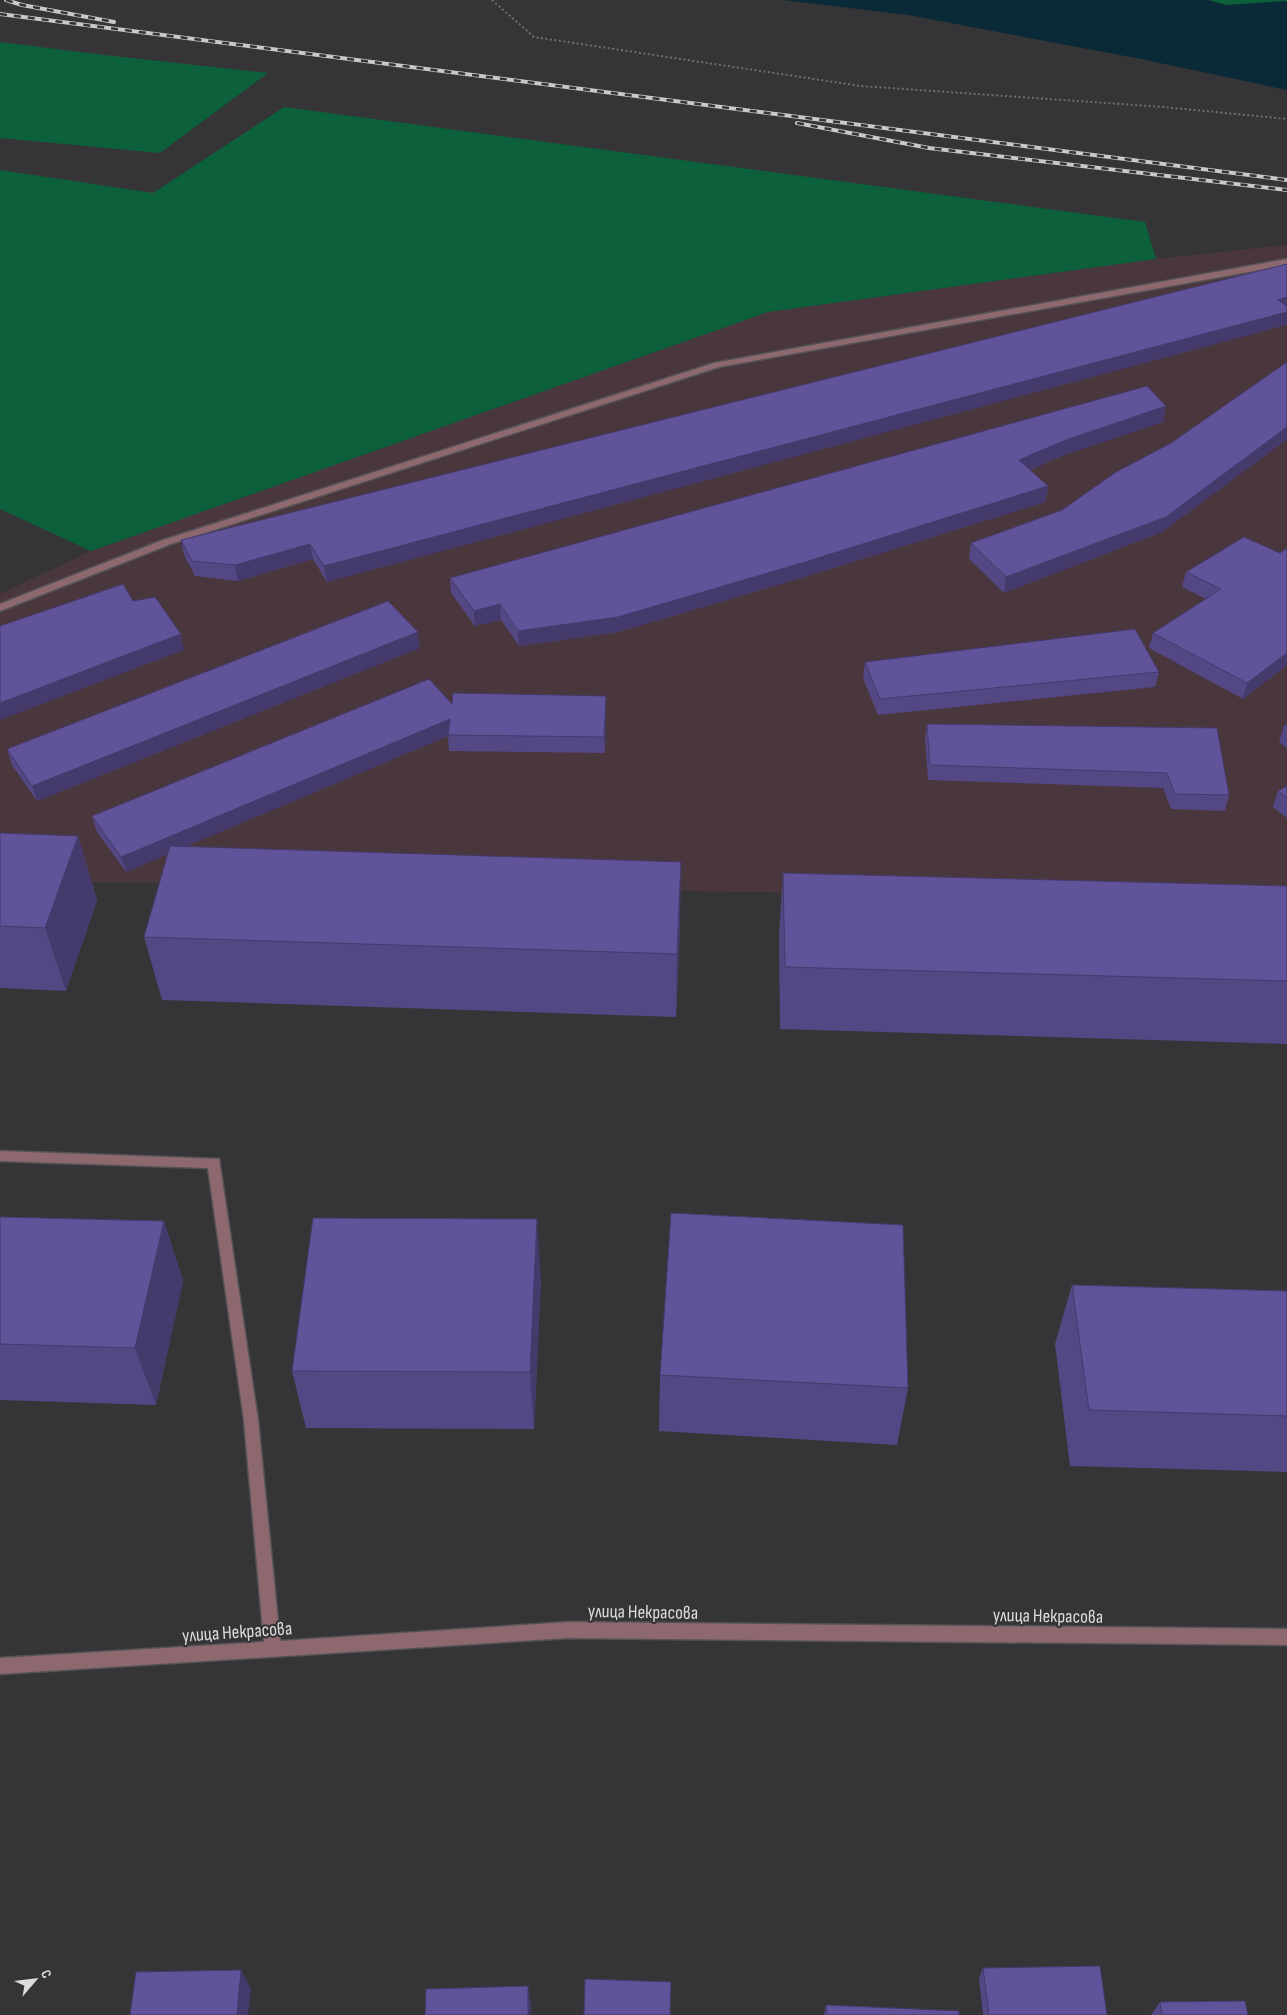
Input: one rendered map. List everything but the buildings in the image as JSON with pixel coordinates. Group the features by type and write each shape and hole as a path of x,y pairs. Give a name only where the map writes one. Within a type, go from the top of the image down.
{"street":[{"path":"0,608 167,542 717,365 1287,262"},
{"path":"0,1156 214,1163 251,1420 273,1649"},
{"name":"улица Некрасова","path":"0,1666 569,1630 1287,1637"}],"path":[{"path":"492,0 534,37 861,86 1164,107 1287,119"}],"shaded area":[{"path":"1287,245 1287,900 84,882 0,875 0,594 91,551 768,312 1156,259"}],"green space":[{"path":"1208,0 1287,0 1287,2 1226,5"},
{"path":"0,42 268,73 160,153 0,138"},
{"path":"284,107 1145,222 1156,259 768,312 91,551 0,509 0,170 153,193"}],"water":[{"path":"783,0 1208,0 1226,5 1285,1 1287,2 1287,90 1141,59 908,15"}],"railway":[{"path":"6,0 22,5 114,22"},
{"path":"0,14 1287,180"},
{"path":"797,123 929,148 1287,190"}]}
